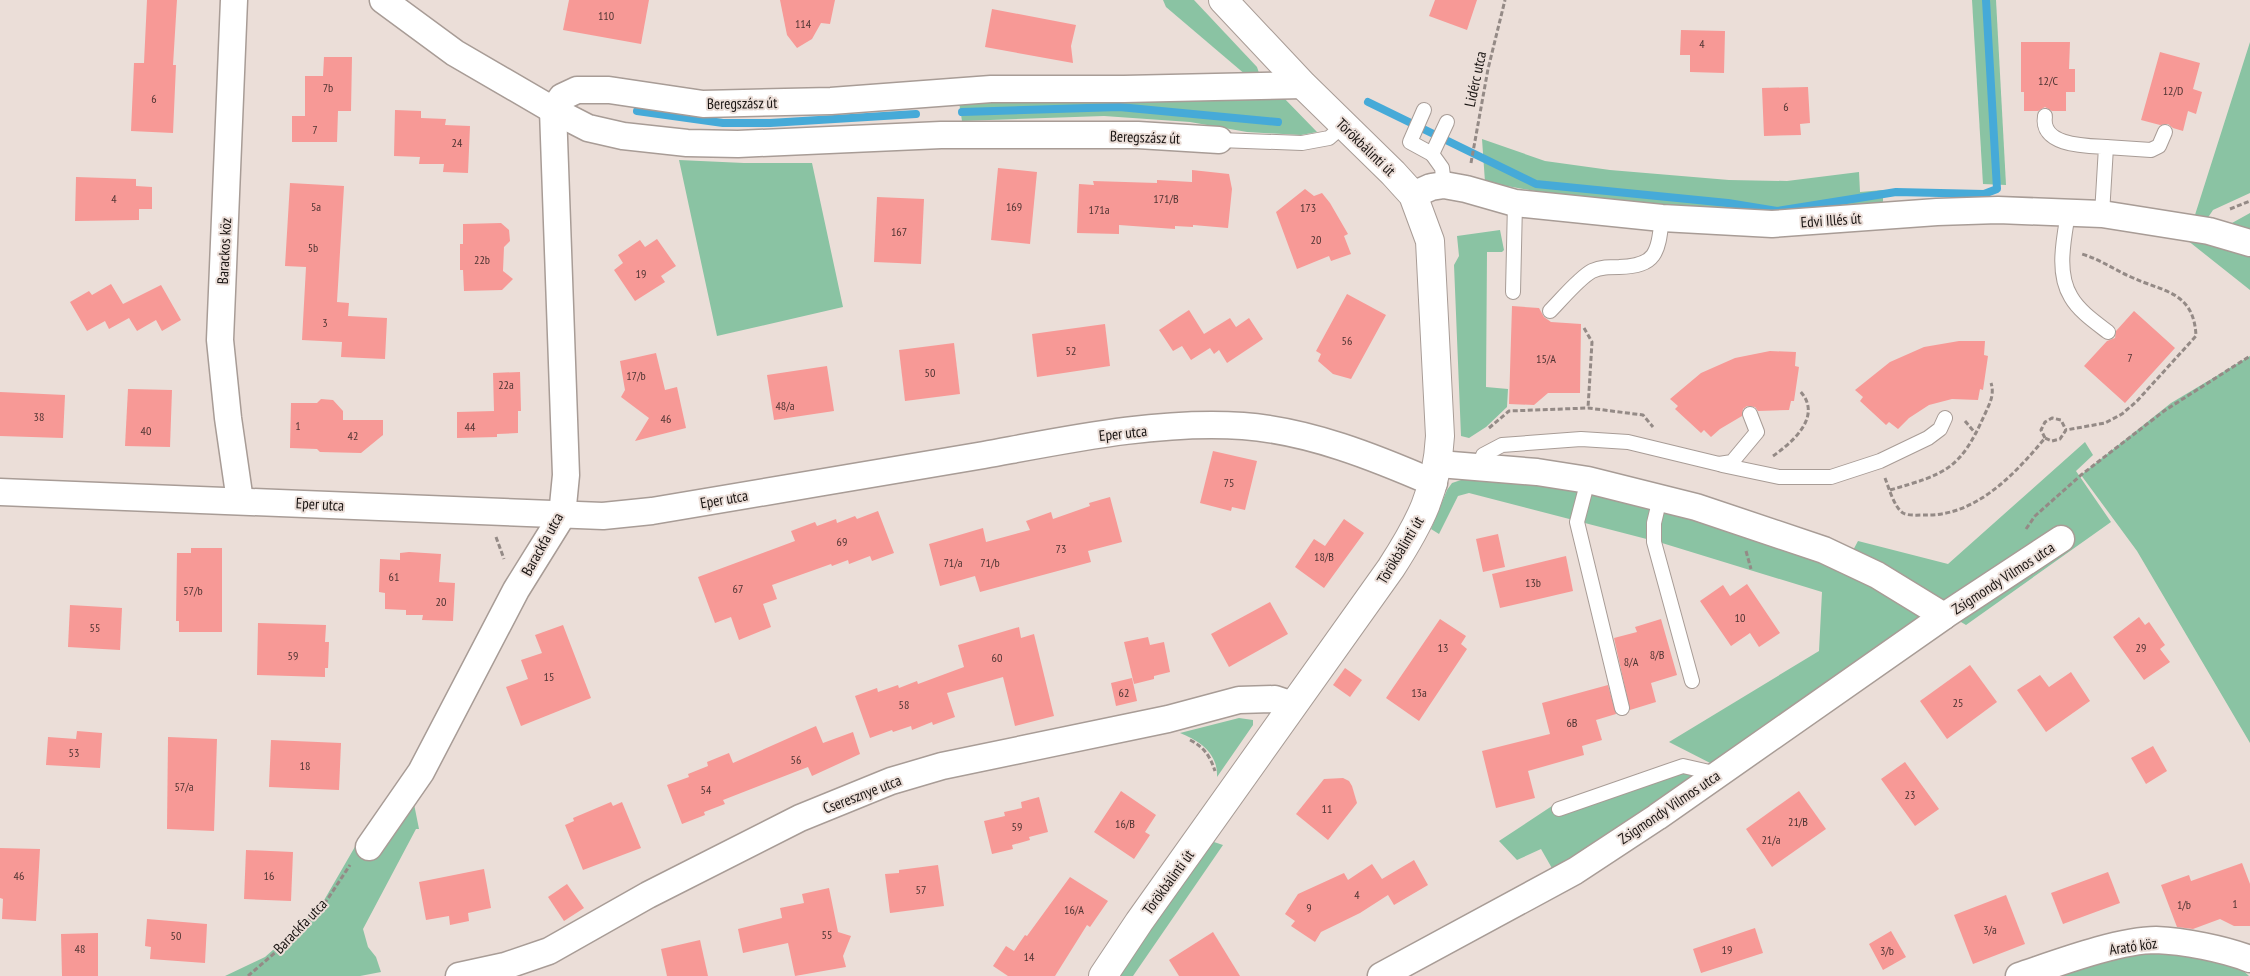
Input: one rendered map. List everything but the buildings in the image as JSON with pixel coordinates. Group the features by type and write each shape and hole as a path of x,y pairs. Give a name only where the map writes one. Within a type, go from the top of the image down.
{"street":[{"name":"Barackos köz","path":"234,0 220,340 228,418 240,501"},
{"name":"Beregszász út","path":"383,0 455,53 552,110 588,128 623,136 687,143 738,144 941,135 1138,136 1219,140"},
{"name":"Törökbálinti út","path":"1103,976 1139,922 1411,538 1426,507 1436,473 1440,436 1430,241 1413,195 1303,85 1224,0"},
{"name":"Beregszász út","path":"552,110 562,97 577,90 609,90 703,104 830,101 991,89 1134,89 1303,85"},
{"path":"940,92 941,135"},
{"name":"Barackfa utca","path":"360,854 421,772 516,590 562,516 566,475 552,110"},
{"name":"Edvi Illés út","path":"1413,195 1431,187 1444,185 1466,189 1515,203 1662,218 1772,224 1998,210 2102,214 2209,231 2250,243"},
{"name":"Eper utca","path":"0,492 562,516 603,516 652,511 1089,436 1216,425 1245,426 1298,435 1374,458 1436,473"},
{"name":"Zsigmondy Vilmos utca","path":"1436,473 1480,468 1537,472 1588,480 1660,498 1754,526 1824,550 1877,575 1944,616"},
{"name":"Zsigmondy Vilmos utca","path":"1381,976 1561,880 1657,817 1944,616 2061,539"},
{"name":"Cseresznye utca","path":"459,976 505,966 549,950 648,895 800,818 891,781 942,766 1168,719 1239,700 1275,699 1293,705"},
{"name":"Arató köz","path":"2019,976 2090,953 2156,940 2200,946 2250,959"}],"lane":[{"path":"1423,111 1410,142 1434,150 1442,168 1444,185"},
{"path":"2045,116 2044,122 2048,134 2061,141 2084,146 2151,150 2159,146 2165,132"},
{"name":"Beregszász út","path":"1219,140 1302,143 1329,138 1344,125"},
{"path":"1434,150 1446,125"},
{"path":"2102,214 2106,147"},
{"path":"1513,292 1515,203"},
{"path":"2068,213 2063,247 2063,276 2071,297 2088,316 2108,332"},
{"path":"1550,311 1590,272 1604,267 1636,266 1648,261 1654,254 1659,241 1662,218"},
{"path":"1718,464 1732,462 1757,432 1750,414"},
{"path":"1480,468 1483,455 1502,445 1580,439 1628,442 1779,477 1831,477 1880,461 1928,438 1940,429 1945,418"},
{"path":"1588,480 1577,522 1622,708"},
{"path":"1660,498 1654,523 1654,542 1692,681"},
{"path":"1559,809 1683,766 1718,774"}],"path":[{"name":"Lidérc utca","path":"1471,163 1488,68 1505,0"},
{"path":"2063,247 2100,260 2133,278 2170,291 2183,302 2195,320 2196,336 2137,401 2122,414 2105,423 2066,430 2060,439 2052,441 2046,438 2041,430 2045,422 2052,418 2061,420 2066,430"},
{"path":"1584,328 1592,342 1588,408"},
{"path":"2025,531 2035,516 2116,447 2164,411 2250,356"},
{"path":"1890,490 1933,477 1961,458 1976,434 1987,409 1994,391 1992,384"},
{"path":"1750,471 1787,446 1803,430 1808,416 1808,405 1800,391"},
{"path":"1566,410 1588,408 1642,415 1652,424 1656,436 1654,447"},
{"path":"1880,461 1898,509 1904,514 1933,515 1954,512 1992,492 2046,438"},
{"path":"1168,719 1174,737 1191,740 1202,747 1210,756 1216,777"},
{"name":"Barackfa utca","path":"248,976 300,931 325,904 360,854"}],"green space":[{"path":"1163,0 1194,0 1257,67 1261,79 1253,81 1166,7"},
{"path":"1972,0 1996,0 2006,185 1983,184"},
{"path":"2250,42 2250,193 2213,210 2205,222 2223,228 2250,213 2250,290 2187,240"},
{"path":"1281,95 1317,132 1301,135 1247,132 1190,122 1104,116 962,121 959,102"},
{"path":"1482,139 1545,161 1610,170 1729,180 1787,181 1859,172 1860,192 1883,190 1883,202 1773,214 1668,207 1535,191 1485,182"},
{"path":"679,160 744,163 812,163 843,307 717,336"},
{"path":"1500,230 1504,250 1502,252 1487,252 1486,387 1508,389 1507,407 1486,427 1469,438 1461,436 1454,265 1459,256 1457,236"},
{"path":"2250,356 2250,743 2137,551 2081,475 2171,403"},
{"path":"2085,442 2093,455 2076,471 2111,522 1966,625 1850,556 1858,541 1948,564"},
{"path":"1461,480 1536,480 1764,534 1934,617 1718,767 1669,742 1819,651 1822,592 1662,543 1469,493 1458,496 1439,534 1431,529 1447,490 1452,483"},
{"path":"1239,718 1253,720 1253,725 1217,777 1214,761 1206,749 1201,744 1180,733"},
{"path":"1684,772 1708,776 1553,870 1541,849 1517,860 1499,841 1555,804"},
{"path":"413,799 419,829 416,829 363,929 368,947 376,957 381,972 360,976 225,976 265,957 298,928 323,902 356,845"},
{"path":"1214,842 1223,845 1133,976 1117,976 1203,853"},
{"path":"2127,953 2182,955 2235,963 2249,976 2053,976"}],"waterway":[{"path":"1368,102 1536,184 1728,203 1777,211 1896,192 1984,194 1997,189 1986,0"},
{"path":"962,112 1119,107 1278,122"},
{"path":"637,111 723,123 770,123 916,114"}]}
